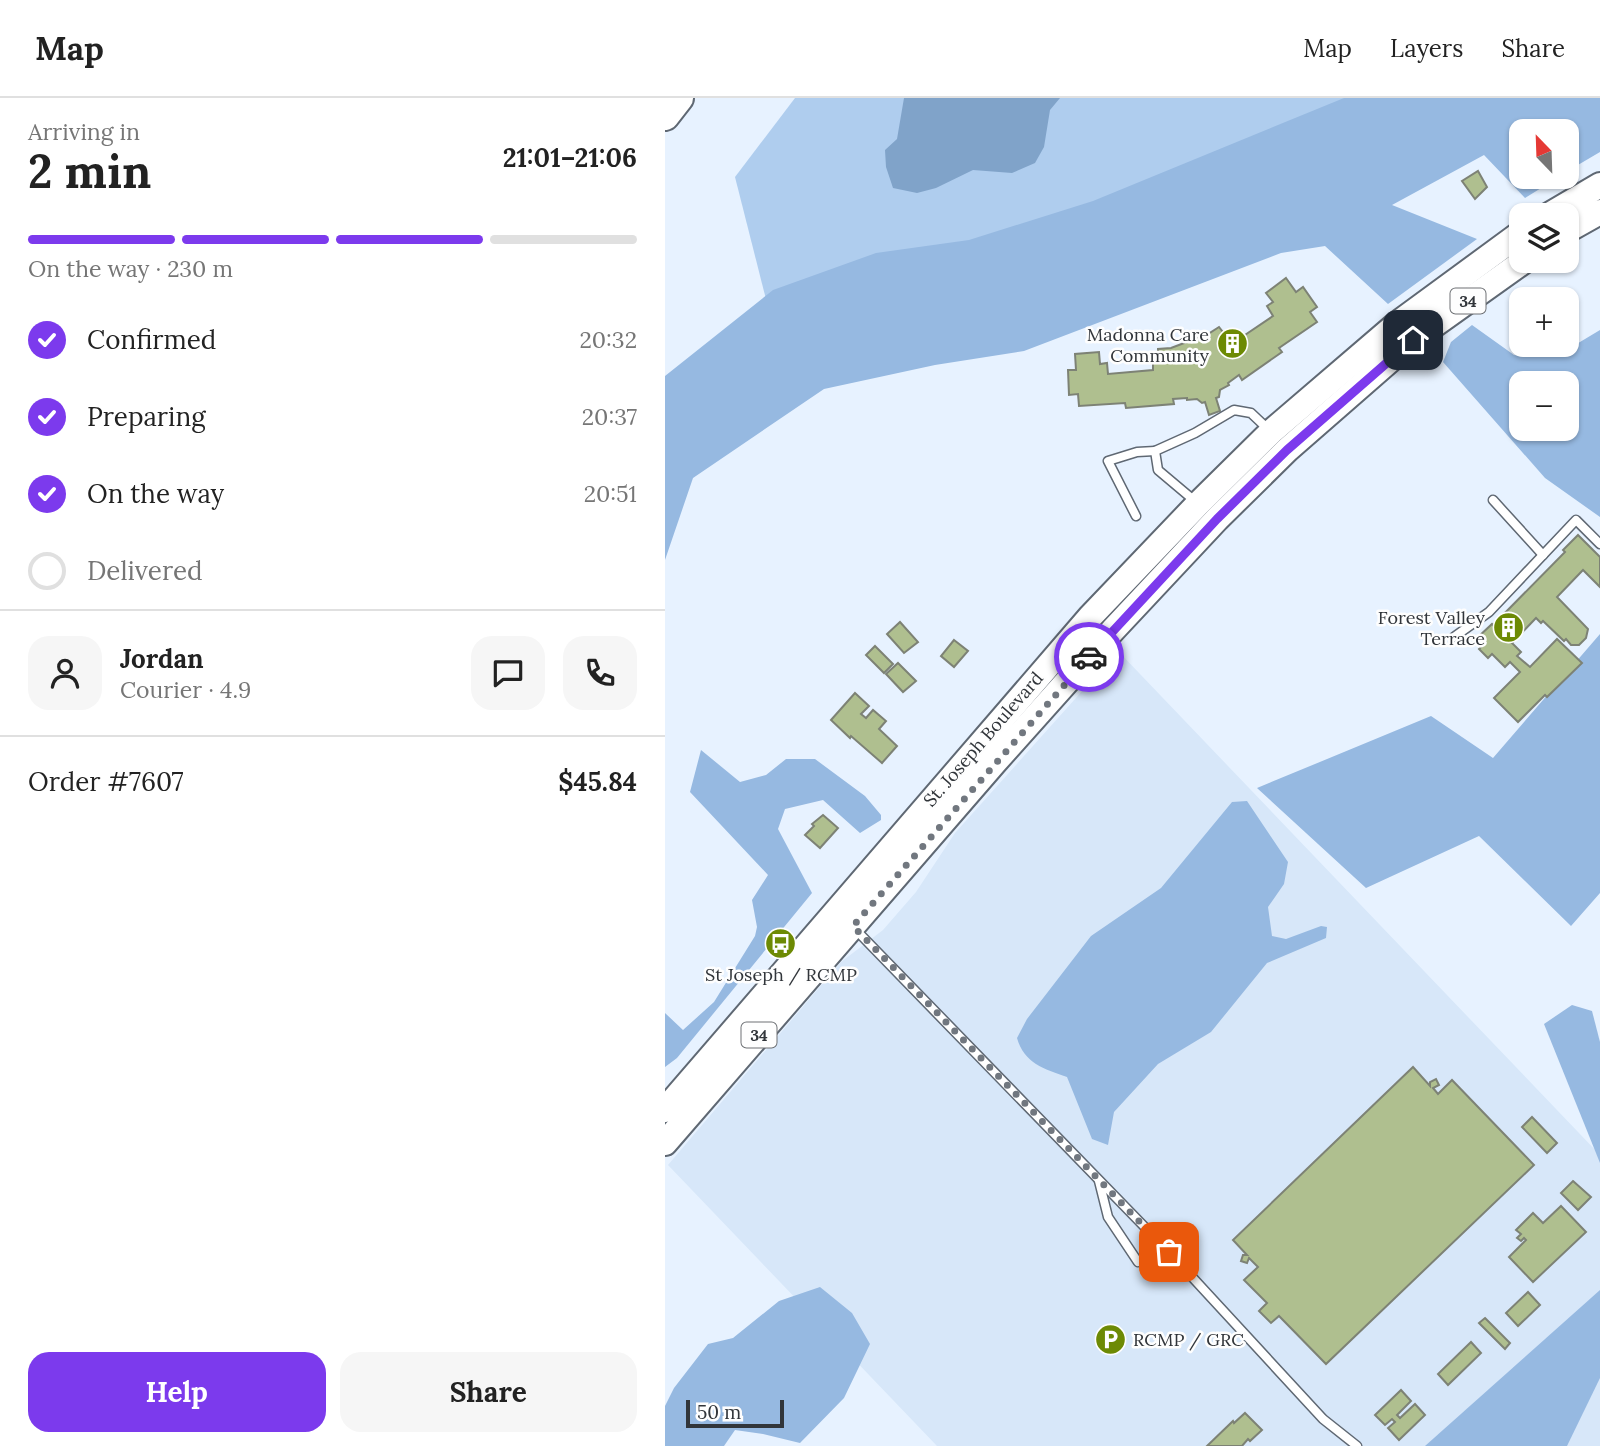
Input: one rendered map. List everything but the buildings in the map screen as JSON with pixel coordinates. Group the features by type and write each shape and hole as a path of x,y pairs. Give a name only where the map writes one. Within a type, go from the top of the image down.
{"highway":[{"path":"665,116 679,98"}],"main road":[{"path":"1570,203 1600,186"},
{"path":"1579,224 1600,212"},
{"name":"St. Joseph Boulevard","path":"665,1143 844,919 983,758 1113,630 1271,432 1397,324 1509,242"},
{"name":"St. Joseph Boulevard","path":"1207,512 1287,450 1413,340 1509,272"},
{"name":"St. Joseph Boulevard","path":"665,1110 844,919"}],"lane":[{"path":"1136,516 1108,461 1137,452 1155,451 1195,433 1234,410 1251,413 1271,432"},
{"path":"1155,451 1158,470 1207,512"},
{"path":"1493,500 1543,555"},
{"path":"1454,637 1489,612 1576,520 1600,544"},
{"path":"844,919 1099,1180 1323,1419 1357,1446"},
{"path":"1099,1180 1108,1217 1138,1262"}],"shaded area":[{"path":"795,98 1449,98 771,319 735,177"},
{"path":"904,98 1060,98 1050,110 1044,147 1035,163 1012,173 973,170 936,188 917,193 893,188 886,167 885,150 897,139"},
{"path":"1344,98 1600,98 1600,152 1579,164 1579,119 1509,119 1509,181 1484,155 1392,205 1477,239 1388,304 1325,246 1281,253 1024,351 935,365 824,389 693,478 665,560 665,376 773,290 876,253 969,240 1093,201"},
{"path":"1516,189 1540,189 1525,198"},
{"path":"1472,325 1509,351 1509,357 1579,357 1579,343 1600,330 1600,517 1545,478 1512,441 1579,441 1579,371 1509,371 1509,437 1443,362 1451,342"},
{"path":"1600,634 1600,893 1571,926 1479,836 1366,888 1257,788 1431,716 1493,758"},
{"name":"RCMP / GRC","path":"1118,651 1600,1155 1600,1446 937,1446 668,1165 841,962 883,930 916,892 955,833"},
{"path":"701,750 740,782 766,775 786,759 815,759 865,796 881,815 881,820 860,833 823,800 785,809 778,829 812,893 677,1058 665,1067 665,1013 683,1030 714,1002 755,936 757,927 752,900 768,875 690,792"},
{"path":"1247,801 1288,862 1284,884 1268,907 1272,936 1286,939 1321,926 1327,927 1326,938 1267,963 1211,1032 1158,1064 1114,1112 1108,1145 1092,1139 1067,1077 1036,1064 1025,1054 1017,1038 1027,1019 1091,936 1161,888 1232,802"},
{"path":"1572,1005 1592,1011 1600,1042 1600,1163 1544,1024"},
{"path":"820,1287 852,1313 870,1344 844,1398 800,1443 735,1430 724,1446 665,1446 665,1406 674,1388 708,1344 733,1338 779,1301"},
{"path":"1600,1290 1600,1378 1567,1446 1425,1446"}],"way so far":[{"path":"1089,657 853,926 1169,1252"}],"place":[{"name":"Madonna Care Community","path":"1232,344"},
{"name":"Forest Valley Terrace","path":"1508,627"},
{"name":"St Joseph / RCMP","path":"781,943"},
{"name":"RCMP / GRC","path":"1110,1339"}],"route":[{"path":"1089,657 1217,519 1287,450 1413,340"}]}
